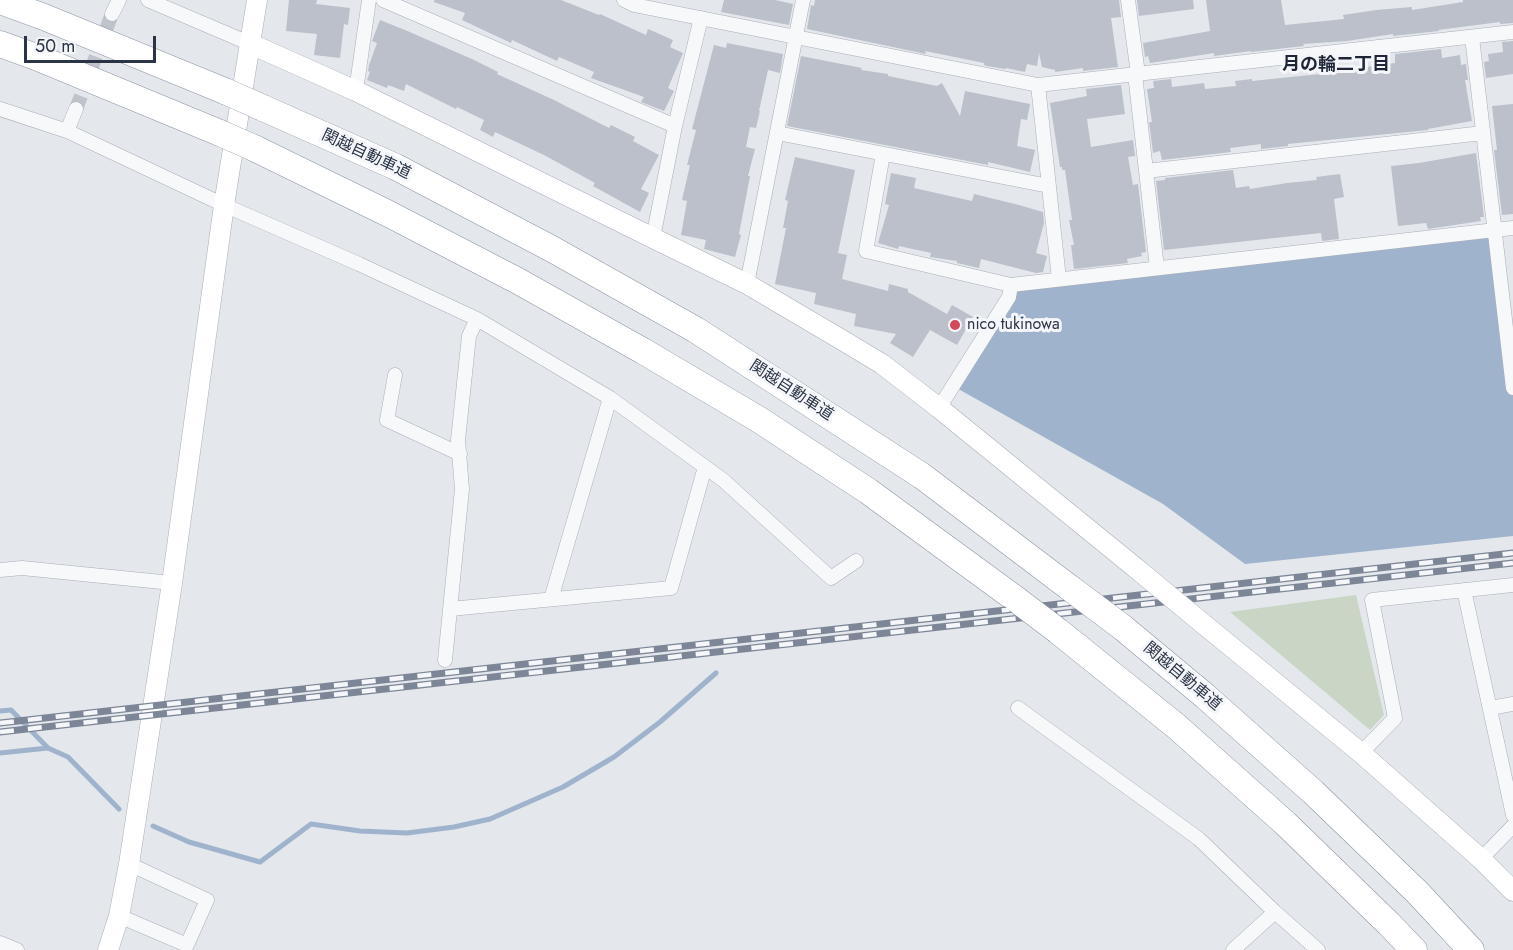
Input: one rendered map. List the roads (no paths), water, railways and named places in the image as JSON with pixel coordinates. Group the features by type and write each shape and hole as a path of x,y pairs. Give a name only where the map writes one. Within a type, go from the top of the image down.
{"highway":[{"name":"関越自動車道","path":"0,1 227,92 396,167 552,249 696,330 922,476 1122,627 1205,696 1313,792 1417,892 1471,950"},
{"path":"0,44 220,133 387,213 518,281 739,407 868,491 1058,631 1176,726 1285,823 1414,950"}],"street":[{"path":"112,14 119,0"},
{"path":"148,0 356,91 653,238 747,285 882,364 1361,753 1513,891"},
{"path":"108,950 119,916 129,864 172,583 224,205 257,0"},
{"path":"356,91 369,0"},
{"path":"383,0 675,126"},
{"path":"624,0 634,5 1038,85 1513,32"},
{"path":"747,285 803,0"},
{"path":"1128,0 1157,268"},
{"path":"653,238 675,126 701,18"},
{"path":"1472,37 1513,388"},
{"path":"1038,85 1059,279"},
{"path":"0,109 67,131 224,205 477,319 610,398 723,480 831,578 855,561"},
{"path":"67,131 76,109"},
{"path":"777,133 1049,186"},
{"path":"1146,171 1483,133"},
{"path":"883,154 866,251 1011,285 1513,228"},
{"path":"939,408 1009,297 1011,285"},
{"path":"445,660 462,489 458,440 470,336 477,319"},
{"path":"395,375 387,420 460,454"},
{"path":"551,599 610,398"},
{"path":"450,609 671,588 705,467"},
{"path":"0,570 22,568 172,583"},
{"path":"1361,753 1395,718 1372,600 1513,585"},
{"path":"1464,590 1513,815"},
{"path":"1490,708 1513,704"},
{"path":"1018,708 1199,839 1318,950"},
{"path":"1481,860 1513,826"},
{"path":"119,916 187,945 207,900 129,864"},
{"path":"1233,950 1275,912"},
{"path":"0,943 17,950"}],"water":[{"path":"1495,230 1513,388 1513,536 1245,564 1163,504 953,386 1011,285"}],"waterway":[{"path":"153,826 189,842 260,862 311,824 360,831 407,833 454,827 490,819 563,787 614,757 660,722 716,673"},
{"path":"0,711 11,710 48,748 68,757 119,809"},
{"path":"0,753 48,748"}],"tunnel":[{"path":"76,109 112,14"}],"railway":[{"path":"0,723 1513,553"},
{"path":"0,732 1513,563"}],"place":[{"name":"nico tukinowa","path":"955,325"}],"district":[{"name":"月の輪二丁目","path":"1336,66"}]}
